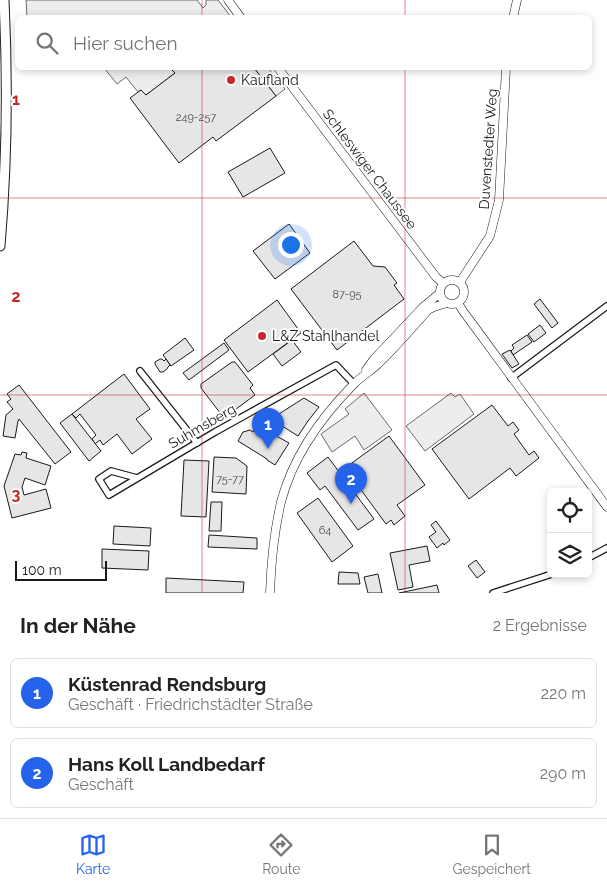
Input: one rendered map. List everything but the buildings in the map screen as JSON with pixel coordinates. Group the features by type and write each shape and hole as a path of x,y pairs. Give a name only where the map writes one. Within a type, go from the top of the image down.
{"main road":[{"path":"0,246 7,131 4,0"}],"street":[{"path":"228,0 239,15"},
{"path":"514,15 517,0"},
{"name":"Schleswiger Chaussee","path":"280,70 430,270 443,283"},
{"name":"Duvenstedter Weg","path":"460,282 490,236 499,200 506,70"},
{"path":"270,593 271,563 276,527 282,500 301,453 328,412 354,384 378,364 428,310 446,303 458,303 463,299 465,292 460,282 451,280 443,283 440,293 446,303"},
{"path":"361,378 374,359 423,307 440,293"},
{"path":"458,303 510,378 607,507"},
{"path":"510,378 607,306"},
{"name":"Suhmsberg","path":"137,478 111,471 99,479 109,495 215,432 336,365 354,384"},
{"path":"140,371 197,443"},
{"path":"592,556 607,548"},
{"path":"493,593 547,576"}],"shaded area":[{"path":"26,0 197,0 203,8 206,5 206,0 218,0 229,15 27,15"},
{"path":"106,70 172,70 175,73 146,95 141,90 138,92 126,77 117,84"},
{"path":"256,70 270,70 285,89 276,96"},
{"path":"364,393 392,430 364,450 355,436 332,452 321,434 349,414 345,409"},
{"path":"451,393 455,397 460,394 474,414 425,451 406,426"}],"place":[{"name":"Kaufland","path":"231,80"},
{"name":"L&Z Stahlhandel","path":"262,336"},
{"name":"Küstenrad Rendsburg","path":"268,449"},
{"name":"Hans Koll Landbedarf","path":"351,504"}]}
